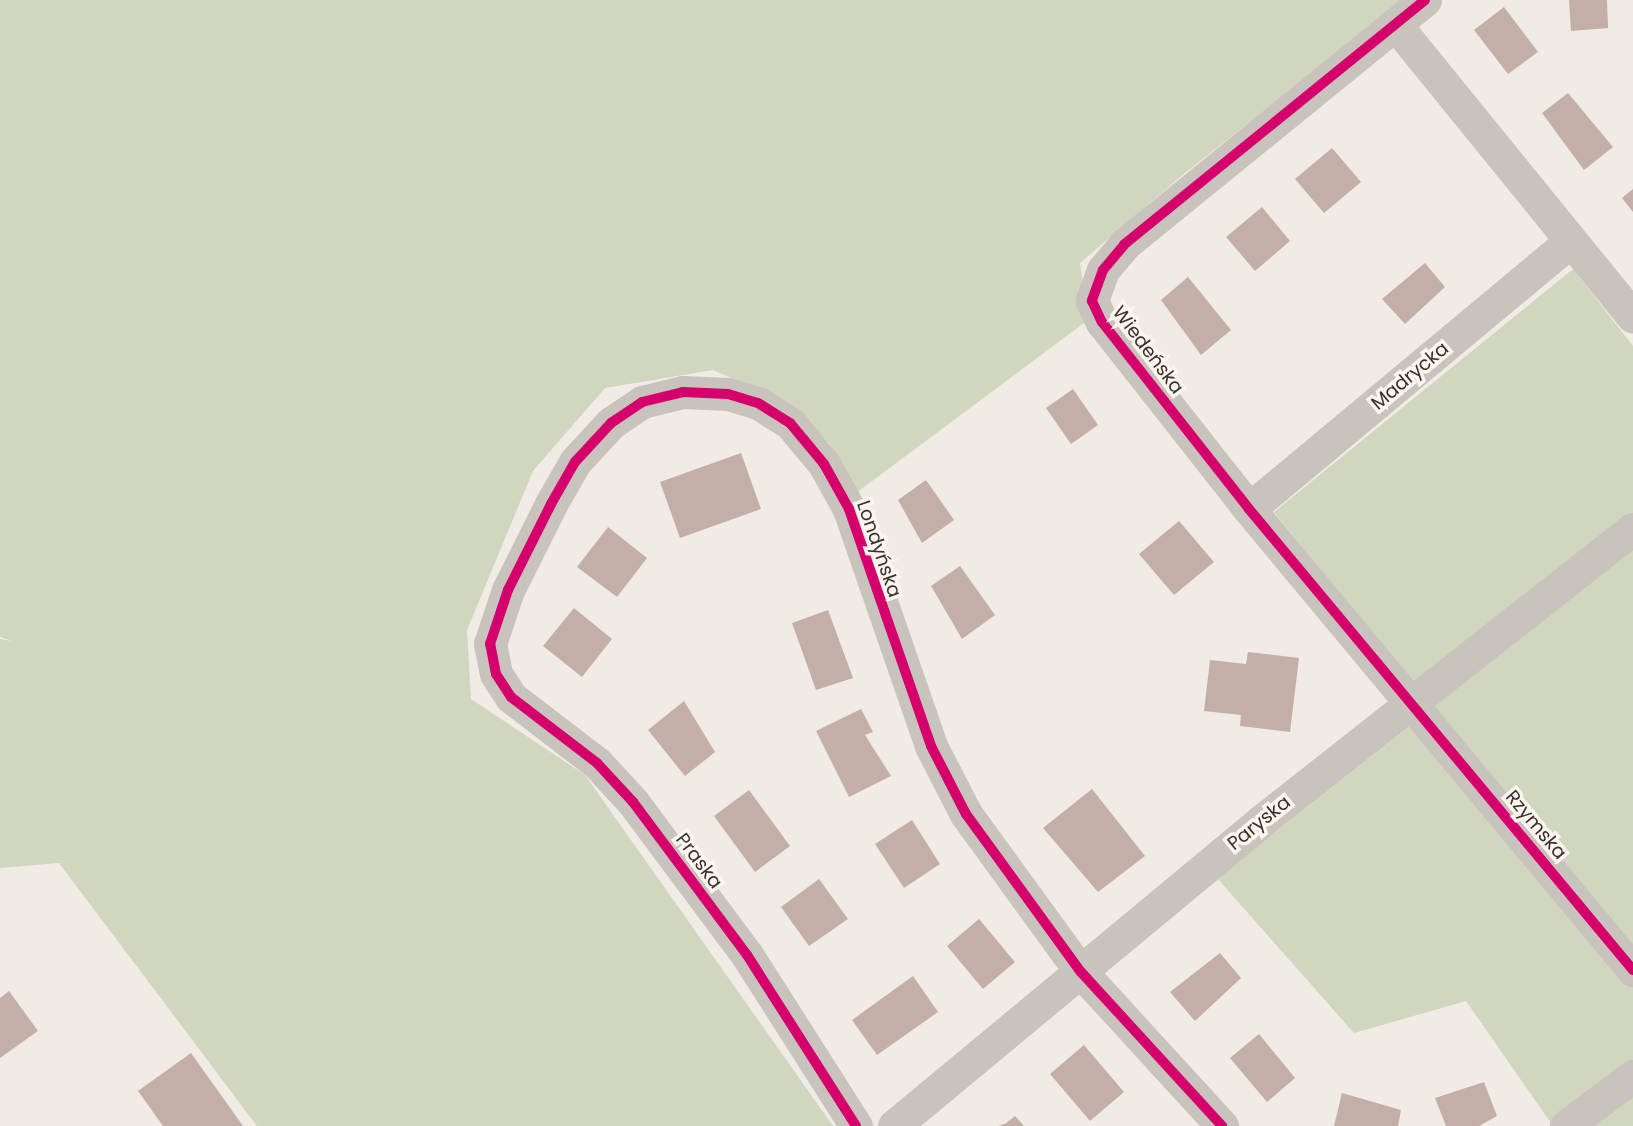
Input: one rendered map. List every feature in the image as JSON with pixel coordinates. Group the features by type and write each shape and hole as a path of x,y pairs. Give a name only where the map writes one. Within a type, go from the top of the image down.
{"street":[{"name":"Wiedeńska","path":"1412,703 1250,509 1102,322 1092,301 1103,270 1124,245 1425,0"},
{"path":"1395,24 1569,242 1633,317"},
{"name":"Madrycka","path":"1250,509 1569,242"},
{"name":"Londyńska","path":"490,645 508,590 551,504 575,462 611,423 642,402 682,392 728,394 758,403 790,423 824,464 849,509 931,747 966,814 1081,972"},
{"name":"Paryska","path":"894,1126 1412,703 1633,529"},
{"name":"Praska","path":"490,645 496,674 511,697 597,763 633,802 747,955 856,1126"},
{"name":"Rzymska","path":"1412,703 1633,970"},
{"path":"1081,972 1222,1126"},
{"path":"1566,1126 1633,1076"}],"green space":[{"path":"0,0 1405,0 1185,173 1080,263 1088,320 856,493 830,444 788,404 713,370 605,388 533,471 467,630 471,699 585,775 833,1126 257,1126 59,863 0,868 0,639 12,641 0,637"},
{"path":"1573,269 1633,346 1633,1126 1553,1126 1466,1001 1354,1033 1217,878 1433,708 1274,512"}],"building":[{"path":"1569,0 1607,0 1608,28 1571,31"},
{"path":"1504,7 1538,52 1508,74 1474,30"},
{"path":"1568,93 1613,147 1584,170 1542,113"},
{"path":"1332,148 1361,182 1324,213 1295,179"},
{"path":"1633,189 1633,212 1622,198"},
{"path":"1262,207 1290,241 1255,271 1226,237"},
{"path":"1425,263 1445,287 1405,324 1382,299"},
{"path":"1188,277 1231,330 1201,355 1161,300"},
{"path":"1073,389 1098,425 1071,444 1046,408"},
{"path":"741,453 761,509 680,538 660,482"},
{"path":"926,480 954,520 922,543 898,500"},
{"path":"1179,521 1214,562 1174,595 1139,554"},
{"path":"608,527 647,558 617,597 577,567"},
{"path":"960,566 995,615 962,639 931,586"},
{"path":"574,608 612,639 582,677 543,646"},
{"path":"828,610 853,678 816,690 792,623"},
{"path":"1248,652 1299,658 1290,732 1240,726 1241,715 1204,711 1210,660 1246,664"},
{"path":"684,701 715,752 685,776 648,730"},
{"path":"861,709 873,732 865,735 891,776 849,797 816,731"},
{"path":"1092,789 1145,856 1098,892 1043,828"},
{"path":"749,790 790,846 755,872 714,816"},
{"path":"912,820 940,864 904,888 875,844"},
{"path":"819,879 848,919 809,946 781,907"},
{"path":"979,919 1015,962 983,989 947,946"},
{"path":"1220,953 1241,978 1195,1021 1170,992"},
{"path":"913,976 938,1012 877,1055 852,1020"},
{"path":"9,991 38,1031 0,1058 0,998"},
{"path":"1259,1034 1295,1078 1267,1102 1230,1058"},
{"path":"1084,1045 1124,1092 1090,1121 1050,1074"},
{"path":"191,1053 243,1126 163,1126 138,1091"},
{"path":"1484,1082 1497,1116 1479,1126 1446,1126 1435,1098"},
{"path":"1342,1093 1401,1110 1398,1126 1334,1126"},
{"path":"1015,1116 1024,1126 998,1126 1005,1124"}],"cycle path":[{"path":"1425,0 1124,245 1103,270 1092,301 1102,322 1249,509 1633,970"},
{"path":"856,1126 747,955 633,802 597,763 511,697 496,674 490,644 508,590 551,504 575,462 611,423 642,402 683,392 728,394 758,403 790,423 824,464 849,509 931,746 966,814 1081,972 1222,1126"}]}
